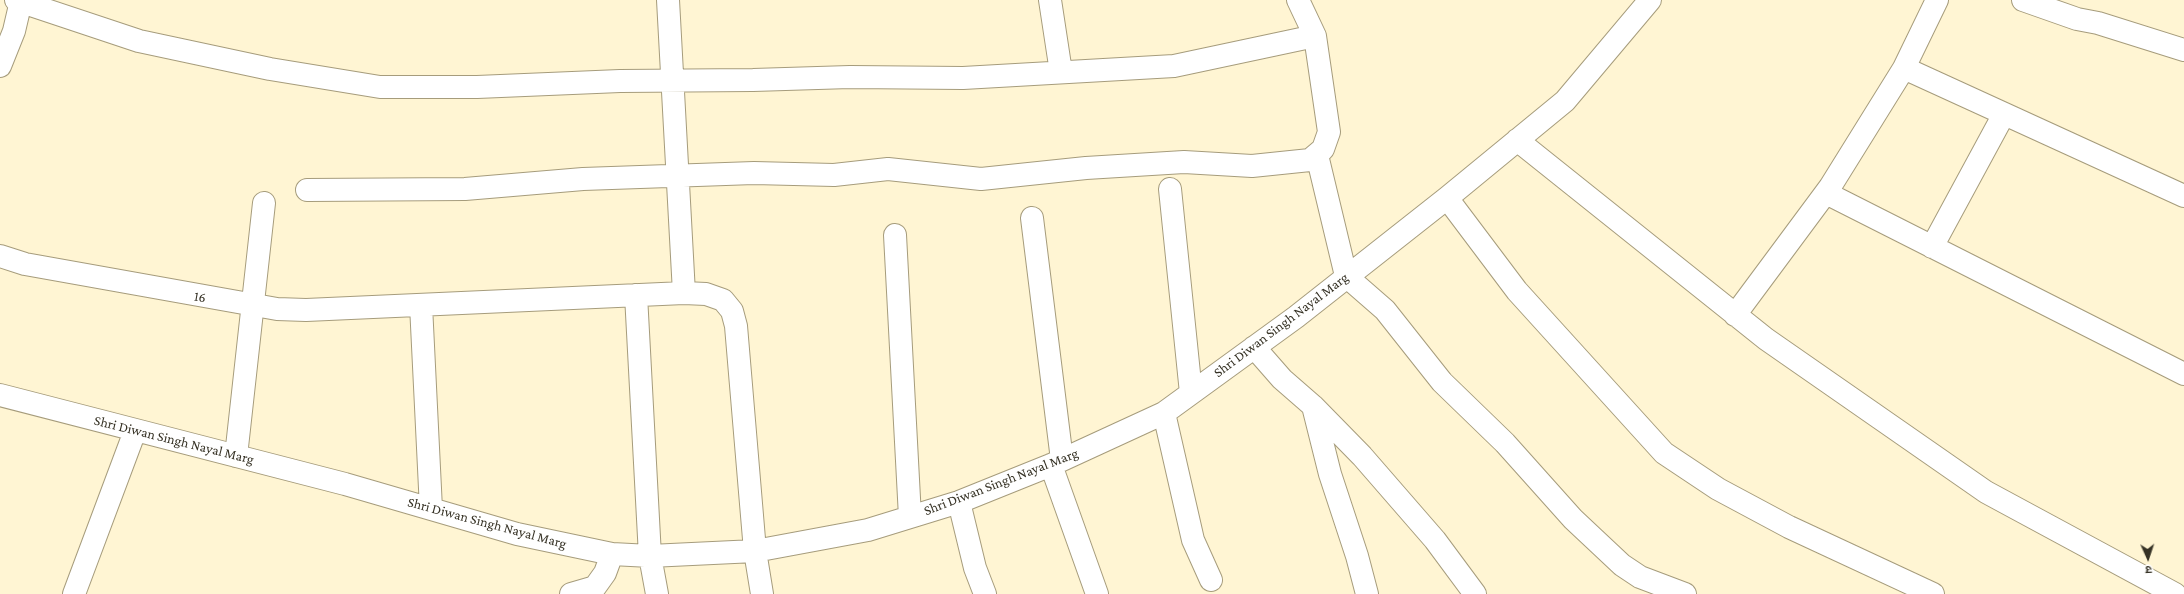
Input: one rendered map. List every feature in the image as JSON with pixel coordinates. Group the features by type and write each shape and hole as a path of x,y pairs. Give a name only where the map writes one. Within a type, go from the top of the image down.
{"street":[{"path":"668,0 684,293"},
{"path":"1050,0 1061,72"},
{"path":"307,190 465,189 583,179 754,173 834,175 888,169 981,179 1086,168 1184,162 1252,166 1310,160 1323,149 1329,132 1315,36 1298,0"},
{"name":"Shri Diwan Singh Nayal Marg","path":"0,395 345,484 517,534 612,554 650,556 755,551 868,530 959,502 1057,463 1164,413 1296,317 1346,276 1447,198 1565,100 1650,0"},
{"path":"1735,315 1826,193 1904,68 1937,0"},
{"path":"2023,0 2076,19 2098,23 2184,50"},
{"path":"0,66 14,31 19,1 138,41 270,69 380,87 477,87 672,80 850,76 963,78 1174,66 1315,36"},
{"path":"1904,68 2184,196"},
{"path":"1932,246 2004,114"},
{"path":"1517,140 1766,339 1986,492 2175,594"},
{"path":"1317,155 1346,276 1385,310 1442,382 1505,443 1573,519 1622,565 1640,577 1685,594"},
{"path":"1170,189 1191,393"},
{"path":"1826,193 2184,374"},
{"path":"1447,198 1517,291 1664,453 1718,489 1789,527 1933,594"},
{"path":"236,456 264,202"},
{"path":"1032,218 1057,463 1097,594"},
{"path":"895,235 910,517"},
{"name":"16","path":"0,256 25,264 253,306 306,310 684,293 706,294 723,300 732,311 736,326 755,551 762,594"},
{"path":"636,295 650,556 657,594"},
{"path":"421,305 431,509"},
{"path":"1254,348 1282,379 1313,406 1362,456 1435,540 1475,594"},
{"path":"1313,406 1330,474 1357,556 1367,594"},
{"path":"1164,413 1193,540 1211,580"},
{"path":"74,594 136,431"},
{"path":"959,502 975,568 985,594"},
{"path":"571,594 595,587 605,573 612,554"}]}
